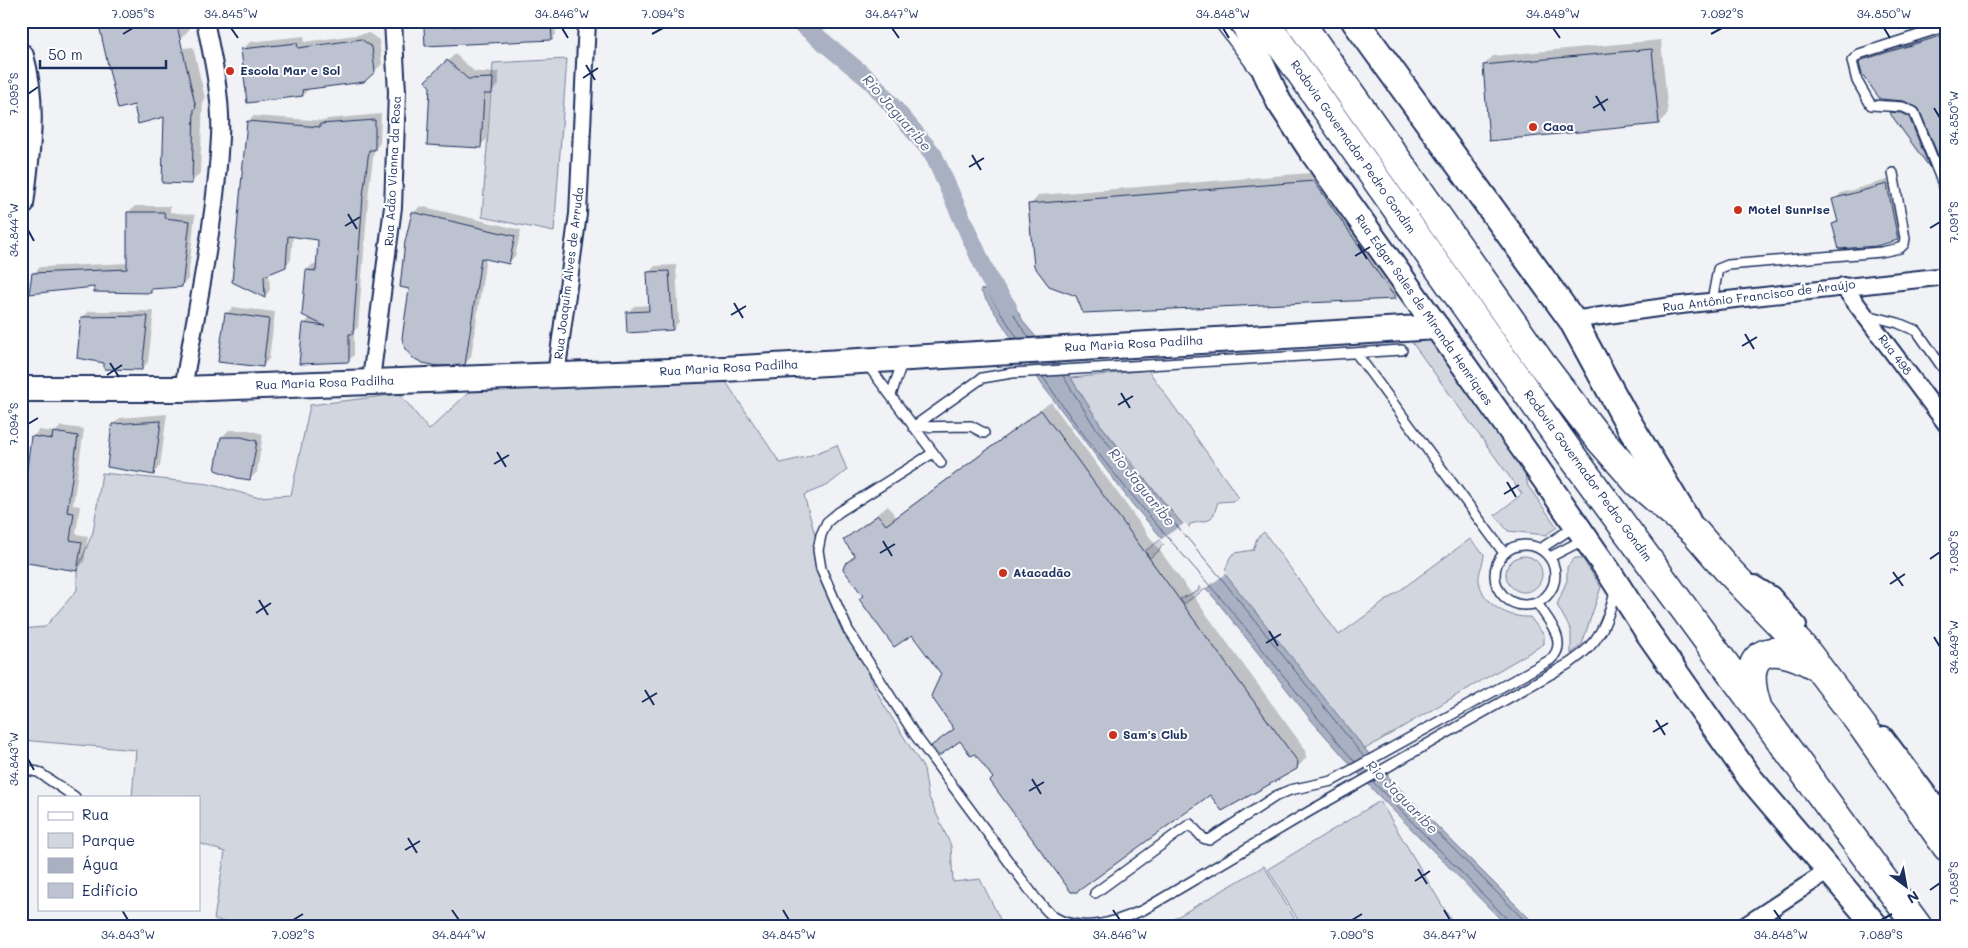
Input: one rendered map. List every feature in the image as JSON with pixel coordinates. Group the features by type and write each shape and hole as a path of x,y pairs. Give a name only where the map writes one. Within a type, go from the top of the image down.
{"highway":[{"name":"Rodovia Governador Pedro Gondim","path":"1264,21 1569,452 1918,927"},
{"path":"1299,21 1543,366 1595,434 1638,483 1695,532 1727,569 1805,650 1947,847"},
{"path":"1758,709 1751,669 1760,657 1775,650 1786,652 1818,667"}],"main road":[{"path":"1242,21 1279,102"},
{"path":"1355,21 1572,320 1626,419 1695,532"},
{"path":"21,56 29,99 27,151 21,204"},
{"name":"Rua Edgar Sales de Miranda Henriques","path":"1279,102 1310,149 1623,592 1648,633 1750,778 1877,927"},
{"name":"Rua Maria Rosa Padilha","path":"21,389 183,389 371,380 556,375 904,359 1013,362 1054,348 1437,327"}],"street":[{"path":"183,389 212,209 220,136 218,93 205,21"},
{"name":"Rua Adão Vianna da Rosa","path":"371,380 393,207 396,92 393,21"},
{"name":"Rua Joaquim Alves de Arruda","path":"556,375 578,214 587,21"},
{"name":"Rua Antônio Francisco de Araújo","path":"1572,320 1712,301 1947,276"},
{"name":"Rua 498","path":"1843,286 1947,425"},
{"path":"1727,569 1759,586 1783,607 1849,687 1947,819"},
{"path":"1743,927 1830,870"}],"lane":[{"name":"Rua Edgar Sales de Miranda Henriques","path":"1218,21 1279,102"},
{"path":"1947,26 1859,54 1852,61 1857,81 1871,105 1903,107 1914,112 1947,194"},
{"path":"1712,301 1718,269 1728,265 1793,261 1881,252 1900,248 1904,244 1905,238 1893,174"},
{"path":"1865,315 1898,323 1916,331 1947,374"},
{"path":"913,427 982,378 1013,362 1067,369 1162,366 1402,350"},
{"path":"1356,353 1504,553"},
{"path":"891,396 904,359"},
{"path":"865,361 941,463"},
{"path":"913,427 971,426 984,433"},
{"path":"933,453 839,512 827,522 821,535 818,550 821,569 848,630 881,685 915,735 1037,900 1054,917 1075,925 1097,925 1119,921 1143,910 1585,653 1605,626 1623,592"},
{"path":"1540,549 1581,532"},
{"path":"1550,557 1581,532"},
{"path":"1522,545 1540,549 1550,557 1555,570 1554,583 1548,595 1538,602 1526,605 1514,603 1500,592 1495,575 1497,563 1504,553 1512,547 1522,545"},
{"path":"1095,893 1190,824 1202,838 1209,840 1276,796 1304,786 1326,783 1538,667 1554,656 1559,640 1538,602"},
{"path":"21,769 38,772 74,796"}],"green space":[{"path":"567,59 554,232 482,217 493,63"},
{"path":"1428,338 1524,470 1528,486 1557,527 1546,535 1508,531 1495,515 1522,494 1411,341"},
{"path":"1148,370 1239,498 1233,501 1218,502 1214,514 1209,520 1190,524 1186,536 1162,545 1159,551 1150,558 1145,551 1182,524 1100,424 1071,378"},
{"path":"724,379 780,463 806,457 837,445 847,470 828,485 804,495 816,539 847,628 882,702 924,769 928,795 951,846 953,882 980,879 1004,927 241,927 214,919 225,852 200,843 200,796 132,796 136,750 21,740 21,629 45,627 77,590 77,571 93,532 102,473 209,484 256,497 291,495 310,405 400,394 429,430 470,391"},
{"path":"1264,532 1339,635 1470,539 1484,554 1479,581 1486,597 1491,603 1505,612 1522,617 1530,617 1544,635 1544,644 1365,749 1225,575 1184,604 1180,599 1198,591 1201,580 1225,571 1230,557 1235,553 1253,550 1257,538"},
{"path":"1524,556 1531,557 1537,561 1541,567 1541,581 1537,587 1531,591 1524,592 1517,591 1511,587 1507,581 1506,574 1507,567 1511,561 1517,557"},
{"path":"1575,558 1582,558 1601,587 1582,644 1571,654 1571,630 1557,605 1567,580 1567,567"},
{"path":"1380,801 1455,927 1302,927 1268,869"},
{"path":"1264,866 1299,927 1160,927"}],"water":[{"path":"1003,286 1025,324 1071,378 1100,424 1125,457 1225,574 1365,749 1393,782 1538,927 1508,927 1376,793 1311,720 1216,600 1133,505 1043,386 980,290"}],"pier":[{"path":"1185,523 1227,573 1203,590 1160,540"}],"building":[{"path":"98,21 176,21 196,108 194,109 192,184 162,183 164,117 138,124 134,105 118,109"},
{"path":"524,21 551,21 552,40 425,46 424,27 524,24"},
{"path":"1947,34 1947,177 1919,109 1904,101 1880,99 1862,74 1859,63 1862,60"},
{"path":"361,39 372,47 375,72 364,82 302,90 303,96 247,103 241,49 297,43 298,48"},
{"path":"1652,49 1659,124 1489,141 1483,65"},
{"path":"447,60 468,79 493,78 492,94 484,94 481,148 427,145 430,87 425,81"},
{"path":"1889,112 1901,113 1909,117 1930,168"},
{"path":"375,120 375,150 369,150 363,196 353,334 349,334 349,362 299,364 303,323 325,326 302,315 306,270 316,271 318,240 288,236 286,267 264,276 265,298 232,282 247,121 320,127 320,124"},
{"path":"1314,181 1396,299 1083,313 1076,296 1049,286 1034,266 1028,204"},
{"path":"1887,184 1898,240 1876,246 1839,249 1832,224 1838,222 1832,199"},
{"path":"127,212 164,212 165,218 190,221 182,287 151,289 151,293 94,292 94,287 29,294 32,273 127,269"},
{"path":"412,212 515,236 509,264 481,258 465,365 438,366 423,363 413,358 405,349 402,338 409,289 400,287 405,242"},
{"path":"669,271 673,330 627,333 626,312 649,311 647,272"},
{"path":"225,313 269,319 263,367 218,362"},
{"path":"148,316 142,370 104,369 104,363 77,358 81,317"},
{"path":"1041,410 1298,762 1297,769 1222,811 1210,795 1077,892 1071,892 990,781 993,778 975,754 971,756 960,741 939,756 931,746 954,729 931,696 941,674 912,635 894,647 859,599 863,596 843,569 845,564 855,556 843,540 878,515 886,525"},
{"path":"161,421 154,475 107,467 112,424"},
{"path":"53,432 78,436 67,512 74,513 70,540 82,542 77,571 21,562 21,517 31,436 52,439"},
{"path":"221,437 241,437 257,441 250,480 237,478 215,470"}],"waterway":[{"name":"Rio Jaguaribe","path":"798,21 872,82 933,154 989,279 1008,307"}],"place":[{"name":"Escola Mar e Sol","path":"230,71"},
{"name":"Caoa","path":"1533,127"},
{"name":"Motel Sunrise","path":"1738,210"},
{"name":"Atacadão","path":"1003,573"},
{"name":"Sam's Club","path":"1113,735"}]}
